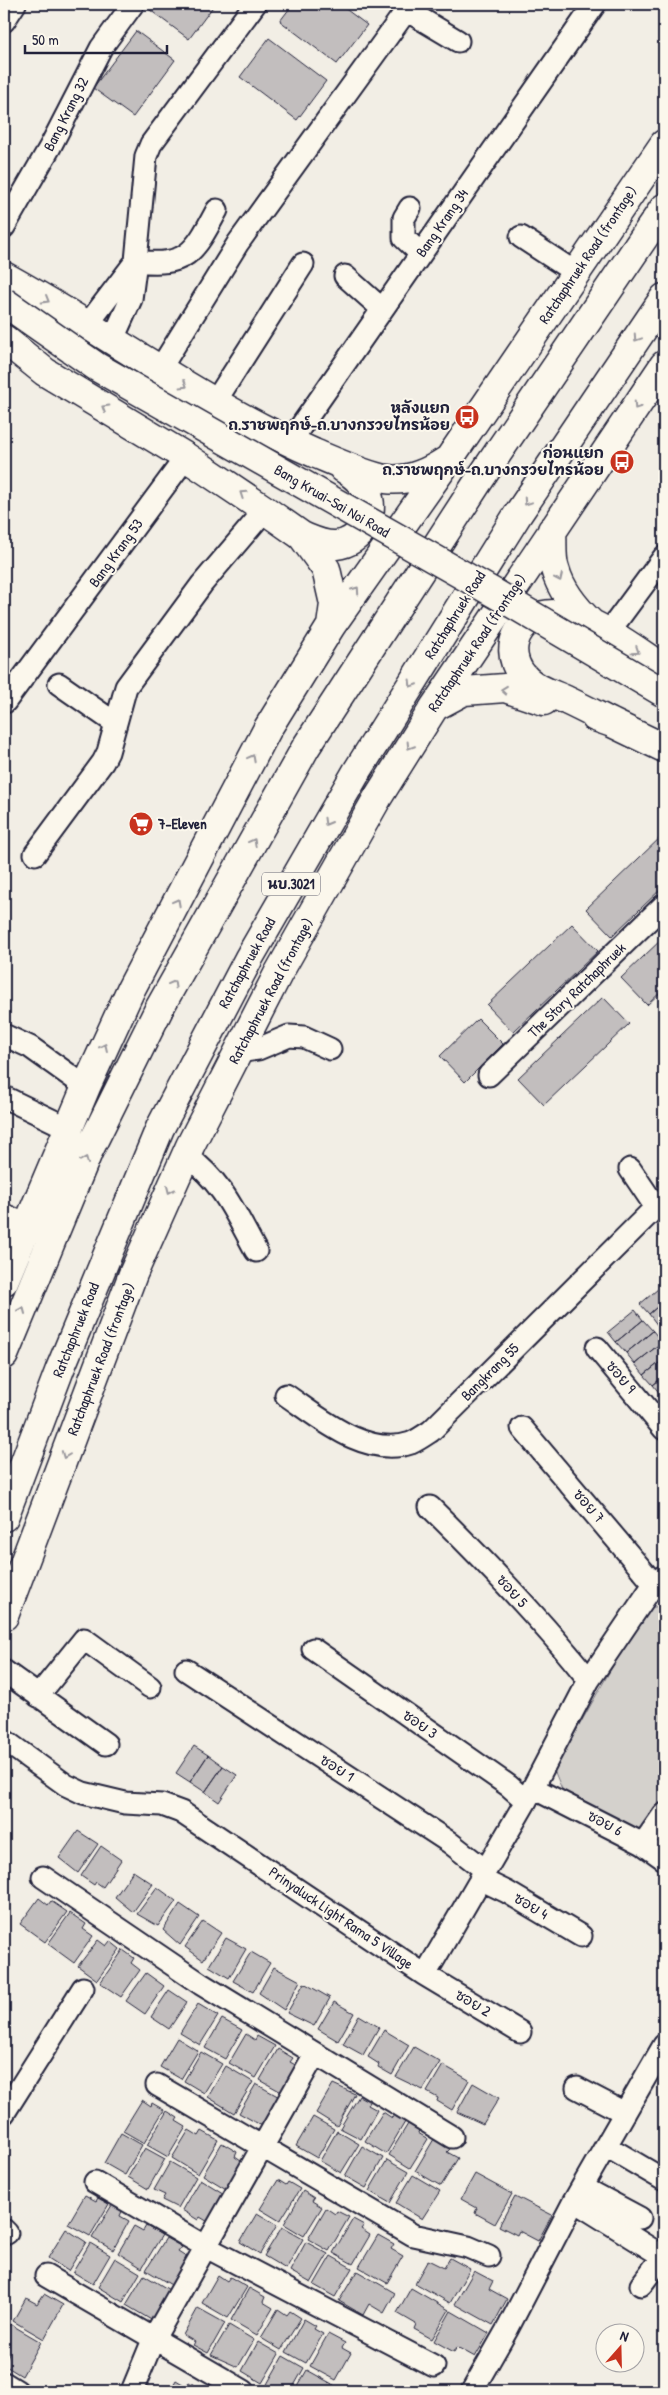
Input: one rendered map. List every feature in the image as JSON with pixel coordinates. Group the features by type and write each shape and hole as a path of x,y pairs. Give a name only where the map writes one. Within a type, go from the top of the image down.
{"main road":[{"name":"Ratchaphruek Road (frontage)","path":"4,1281 16,1220 67,1134 86,1087 131,989 268,728 332,626 449,459 664,144"},
{"path":"4,1356 89,1150 160,1007 306,747 478,482 664,208"},
{"path":"4,276 113,339 188,388 290,442 329,459 385,479 412,478 434,469 449,459"},
{"name":"Ratchaphruek Road","path":"4,1516 60,1369 160,1128 249,958 356,773 497,548 664,298"},
{"name":"Bang Kruai-Sai Noi Road","path":"4,302 97,367 496,594 664,694"},
{"name":"Bang Kruai-Sai Noi Road","path":"4,314 92,376 664,704"},
{"path":"4,339 45,372 186,457 302,536 323,544 336,545 349,541 365,527 370,511 368,493 361,482 329,459"},
{"name":"Ratchaphruek Road (frontage)","path":"4,1616 133,1274 188,1150 278,974 368,814 435,706 552,530 663,370"},
{"path":"552,530 554,568 564,590 578,610 600,629 664,669"},
{"path":"302,536 326,569 334,604 332,626"},
{"path":"600,629 556,613 543,614 526,622 517,633 514,642 513,656 518,670 538,688 664,748"},
{"path":"435,706 464,691 505,688 612,723"},
{"path":"188,1150 249,958"},
{"path":"67,1134 160,1007"}],"street":[{"path":"4,22 15,4"},
{"name":"Bang Krang 32","path":"4,227 50,147 101,48 133,4"},
{"path":"113,339 131,299 146,156 151,144 255,4"},
{"name":"Bang Krang 34","path":"290,442 595,4"},
{"path":"160,369 238,243 409,7 458,41"},
{"path":"410,208 404,218 404,238 420,254"},
{"path":"136,261 158,264 175,261 188,254 204,234 216,210"},
{"path":"521,237 576,273"},
{"path":"88,324 136,261"},
{"path":"215,402 303,264"},
{"path":"345,276 382,309"},
{"name":"Bang Krang 53","path":"5,702 47,648 186,457"},
{"path":"35,854 103,762 108,752 126,687 202,584 266,510"},
{"path":"600,629 664,557"},
{"path":"59,684 115,724"},
{"name":"The Story Ratchaphruek","path":"489,1075 664,905"},
{"path":"4,1035 30,1047 86,1087"},
{"path":"238,1052 258,1049 289,1036 304,1037 330,1049"},
{"path":"4,1097 67,1134"},
{"path":"188,1150 222,1189 256,1251"},
{"path":"630,1169 660,1202"},
{"name":"Bangkrang 55","path":"286,1395 335,1429 365,1442 390,1446 412,1443 431,1431 660,1202"},
{"name":"ซอย 9","path":"598,1348 664,1429"},
{"name":"ซอย 7","path":"522,1428 661,1583"},
{"name":"ซอย 5","path":"430,1507 489,1565 558,1642 588,1680"},
{"name":"Prinyaluck Light Rama 5 Village","path":"4,1740 66,1785 83,1793 125,1803 162,1805 181,1812 425,1975 530,1794 588,1680 661,1583"},
{"path":"38,1696 84,1640 150,1687"},
{"name":"ซอย 3","path":"313,1648 509,1786 530,1794"},
{"name":"ซอย 1","path":"186,1670 441,1837 483,1875"},
{"path":"4,1671 106,1744"},
{"name":"ซอย 6","path":"530,1794 643,1844 664,1860"},
{"path":"643,1844 664,1814"},
{"name":"ซอย 4","path":"483,1875 507,1892 580,1936"},
{"path":"43,1877 201,1984 452,2137"},
{"name":"ซอย 2","path":"425,1975 520,2032"},
{"path":"4,2113 83,1988"},
{"path":"132,2391 153,2340 315,2054"},
{"path":"472,2391 508,2328 578,2194 661,2058"},
{"path":"157,2085 413,2235 468,2247 489,2256"},
{"path":"577,2088 626,2113"},
{"path":"606,2146 664,2180"},
{"path":"94,2182 206,2247 434,2366"},
{"path":"578,2194 640,2218"},
{"path":"578,2194 664,2257 641,2286"},
{"path":"46,2276 153,2340 244,2391"},
{"path":"4,2383 17,2391"}],"shaded area":[{"path":"664,1605 664,1803 640,1836 564,1794 554,1770 645,1609"}],"building":[{"path":"154,4 215,4 189,39 150,10"},
{"path":"293,4 339,4 367,25 337,64 280,21"},
{"path":"136,31 175,60 133,117 93,88"},
{"path":"269,38 326,81 297,120 240,77"},
{"path":"664,834 664,886 612,936 586,909"},
{"path":"572,924 598,951 513,1032 487,1005"},
{"path":"664,937 664,989 647,1005 621,978"},
{"path":"603,997 629,1024 544,1105 518,1078"},
{"path":"478,1019 503,1044 465,1082 440,1056"},
{"path":"664,1284 664,1301 649,1314 640,1304"},
{"path":"664,1301 664,1320 658,1326 649,1314"},
{"path":"635,1310 643,1320 616,1342 608,1332"},
{"path":"643,1320 653,1331 626,1353 616,1342"},
{"path":"664,1320 664,1333 658,1326"},
{"path":"653,1331 662,1342 635,1364 626,1353"},
{"path":"662,1342 664,1344 664,1359 644,1375 635,1364"},
{"path":"664,1359 664,1376 653,1385 644,1375"},
{"path":"664,1376 664,1392 661,1395 653,1385"},
{"path":"194,1746 208,1755 190,1782 176,1773"},
{"path":"208,1755 223,1766 205,1792 190,1782"},
{"path":"223,1766 237,1775 219,1802 205,1792"},
{"path":"78,1831 98,1844 78,1873 59,1858"},
{"path":"101,1846 121,1860 103,1887 96,1882 94,1885 81,1876"},
{"path":"133,1871 153,1884 133,1912 115,1897"},
{"path":"157,1887 176,1901 158,1926 137,1914"},
{"path":"39,1898 48,1905 51,1901 67,1912 45,1942 20,1924"},
{"path":"180,1904 199,1917 180,1945 163,1930"},
{"path":"70,1913 86,1924 83,1929 93,1936 74,1963 48,1944"},
{"path":"203,1921 221,1933 203,1960 185,1947"},
{"path":"226,1938 246,1949 229,1978 209,1966"},
{"path":"98,1940 106,1946 110,1941 120,1949 97,1980 78,1966"},
{"path":"123,1950 134,1958 131,1963 140,1970 121,1997 100,1983"},
{"path":"251,1952 270,1963 253,1992 233,1981"},
{"path":"274,1967 300,1981 284,2010 259,1993"},
{"path":"146,1973 164,1986 145,2014 126,2001"},
{"path":"304,1983 330,1998 314,2026 287,2013"},
{"path":"169,1990 187,2002 169,2029 151,2017"},
{"path":"334,2002 354,2013 338,2041 318,2029"},
{"path":"198,2004 218,2016 200,2045 180,2033"},
{"path":"359,2015 379,2027 363,2055 343,2044"},
{"path":"222,2019 242,2030 225,2059 205,2048"},
{"path":"384,2030 409,2045 392,2075 378,2067 379,2064 368,2057"},
{"path":"246,2034 255,2040 257,2036 275,2046 256,2078 229,2063"},
{"path":"177,2038 198,2051 181,2079 160,2067"},
{"path":"414,2047 440,2062 423,2090 396,2077"},
{"path":"278,2049 293,2058 290,2062 301,2068 285,2094 260,2080"},
{"path":"201,2052 222,2064 204,2093 184,2081"},
{"path":"443,2065 469,2080 452,2110 437,2101 438,2098 427,2092"},
{"path":"226,2066 253,2082 234,2113 208,2097"},
{"path":"473,2083 499,2098 483,2124 457,2112"},
{"path":"256,2084 283,2099 266,2128 239,2113"},
{"path":"333,2084 355,2094 337,2126 316,2113"},
{"path":"359,2096 370,2102 368,2105 377,2110 361,2139 340,2128"},
{"path":"142,2100 151,2106 152,2103 164,2110 144,2143 123,2131"},
{"path":"167,2111 178,2118 176,2121 186,2127 168,2157 147,2145"},
{"path":"383,2112 392,2118 394,2115 405,2122 386,2154 365,2141"},
{"path":"313,2117 334,2129 317,2158 296,2146"},
{"path":"408,2124 419,2130 418,2133 428,2139 410,2168 389,2155"},
{"path":"189,2130 199,2136 202,2131 218,2140 198,2174 172,2158"},
{"path":"337,2131 359,2144 341,2173 320,2161"},
{"path":"121,2133 142,2145 125,2175 104,2163"},
{"path":"434,2139 450,2149 447,2152 458,2158 441,2186 415,2171"},
{"path":"222,2143 237,2152 235,2157 244,2163 228,2190 203,2175"},
{"path":"362,2146 383,2158 366,2188 345,2176"},
{"path":"145,2148 165,2159 148,2189 128,2177"},
{"path":"387,2160 408,2172 390,2203 369,2191"},
{"path":"170,2162 196,2177 178,2208 162,2200 165,2195 154,2190"},
{"path":"475,2174 512,2194 495,2224 475,2213 477,2208 461,2199"},
{"path":"413,2175 440,2191 422,2219 396,2203"},
{"path":"200,2179 226,2195 210,2223 200,2217 198,2220 182,2210"},
{"path":"278,2180 286,2185 288,2182 300,2189 280,2221 260,2209"},
{"path":"303,2191 314,2198 312,2201 322,2207 304,2236 284,2224"},
{"path":"85,2195 96,2201 98,2198 109,2204 90,2236 68,2224"},
{"path":"515,2196 552,2215 538,2241 519,2231 517,2235 499,2226"},
{"path":"112,2205 122,2211 120,2216 129,2221 113,2250 92,2238"},
{"path":"326,2208 335,2214 337,2211 349,2217 329,2251 308,2239"},
{"path":"257,2213 277,2225 260,2254 240,2242"},
{"path":"353,2219 364,2225 361,2229 370,2235 353,2264 333,2253"},
{"path":"134,2226 143,2231 146,2226 162,2235 142,2268 118,2253"},
{"path":"282,2227 303,2239 286,2269 264,2256"},
{"path":"66,2229 86,2242 68,2271 48,2258"},
{"path":"378,2235 394,2244 391,2249 403,2256 387,2283 359,2267"},
{"path":"166,2238 182,2247 178,2252 189,2259 173,2286 146,2270"},
{"path":"306,2242 328,2254 311,2283 290,2271"},
{"path":"90,2243 110,2255 93,2284 73,2272"},
{"path":"331,2256 352,2268 335,2297 314,2285"},
{"path":"115,2258 140,2273 123,2302 98,2287"},
{"path":"450,2258 470,2269 450,2303 415,2283 428,2260 444,2268"},
{"path":"357,2271 395,2293 384,2313 369,2304 363,2315 339,2301"},
{"path":"474,2271 493,2281 489,2289 507,2299 493,2325 455,2304"},
{"path":"144,2275 171,2291 153,2321 126,2305"},
{"path":"218,2275 227,2281 230,2277 247,2287 228,2318 202,2303"},
{"path":"249,2288 265,2297 263,2302 273,2308 257,2335 231,2320"},
{"path":"411,2288 449,2310 432,2339 414,2329 416,2324 397,2313"},
{"path":"44,2294 63,2305 44,2339 13,2321 26,2298 37,2304"},
{"path":"198,2308 225,2323 208,2353 193,2345 195,2342 183,2335"},
{"path":"278,2309 287,2315 290,2311 301,2318 281,2350 261,2338"},
{"path":"451,2311 489,2333 475,2357 457,2347 454,2352 434,2341"},
{"path":"304,2319 316,2326 314,2329 323,2334 306,2363 286,2352"},
{"path":"10,2324 41,2342 22,2376 4,2365 9,2354 4,2351 4,2335"},
{"path":"229,2325 254,2340 238,2367 211,2355"},
{"path":"328,2334 345,2343 342,2348 351,2353 336,2380 310,2366"},
{"path":"258,2342 279,2354 262,2383 242,2371"},
{"path":"283,2356 304,2368 291,2391 275,2391 266,2386"},
{"path":"307,2370 334,2385 330,2391 295,2391"},
{"path":"176,2380 186,2386 189,2382 205,2391 170,2391"}],"place":[{"name":"หลังแยก ถ.ราชพฤกษ์-ถ.บางกรวยไทรน้อย","path":"467,417"},
{"name":"ก่อนแยก ถ.ราชพฤกษ์-ถ.บางกรวยไทรน้อย","path":"622,462"},
{"name":"7-Eleven","path":"141,824"}]}
